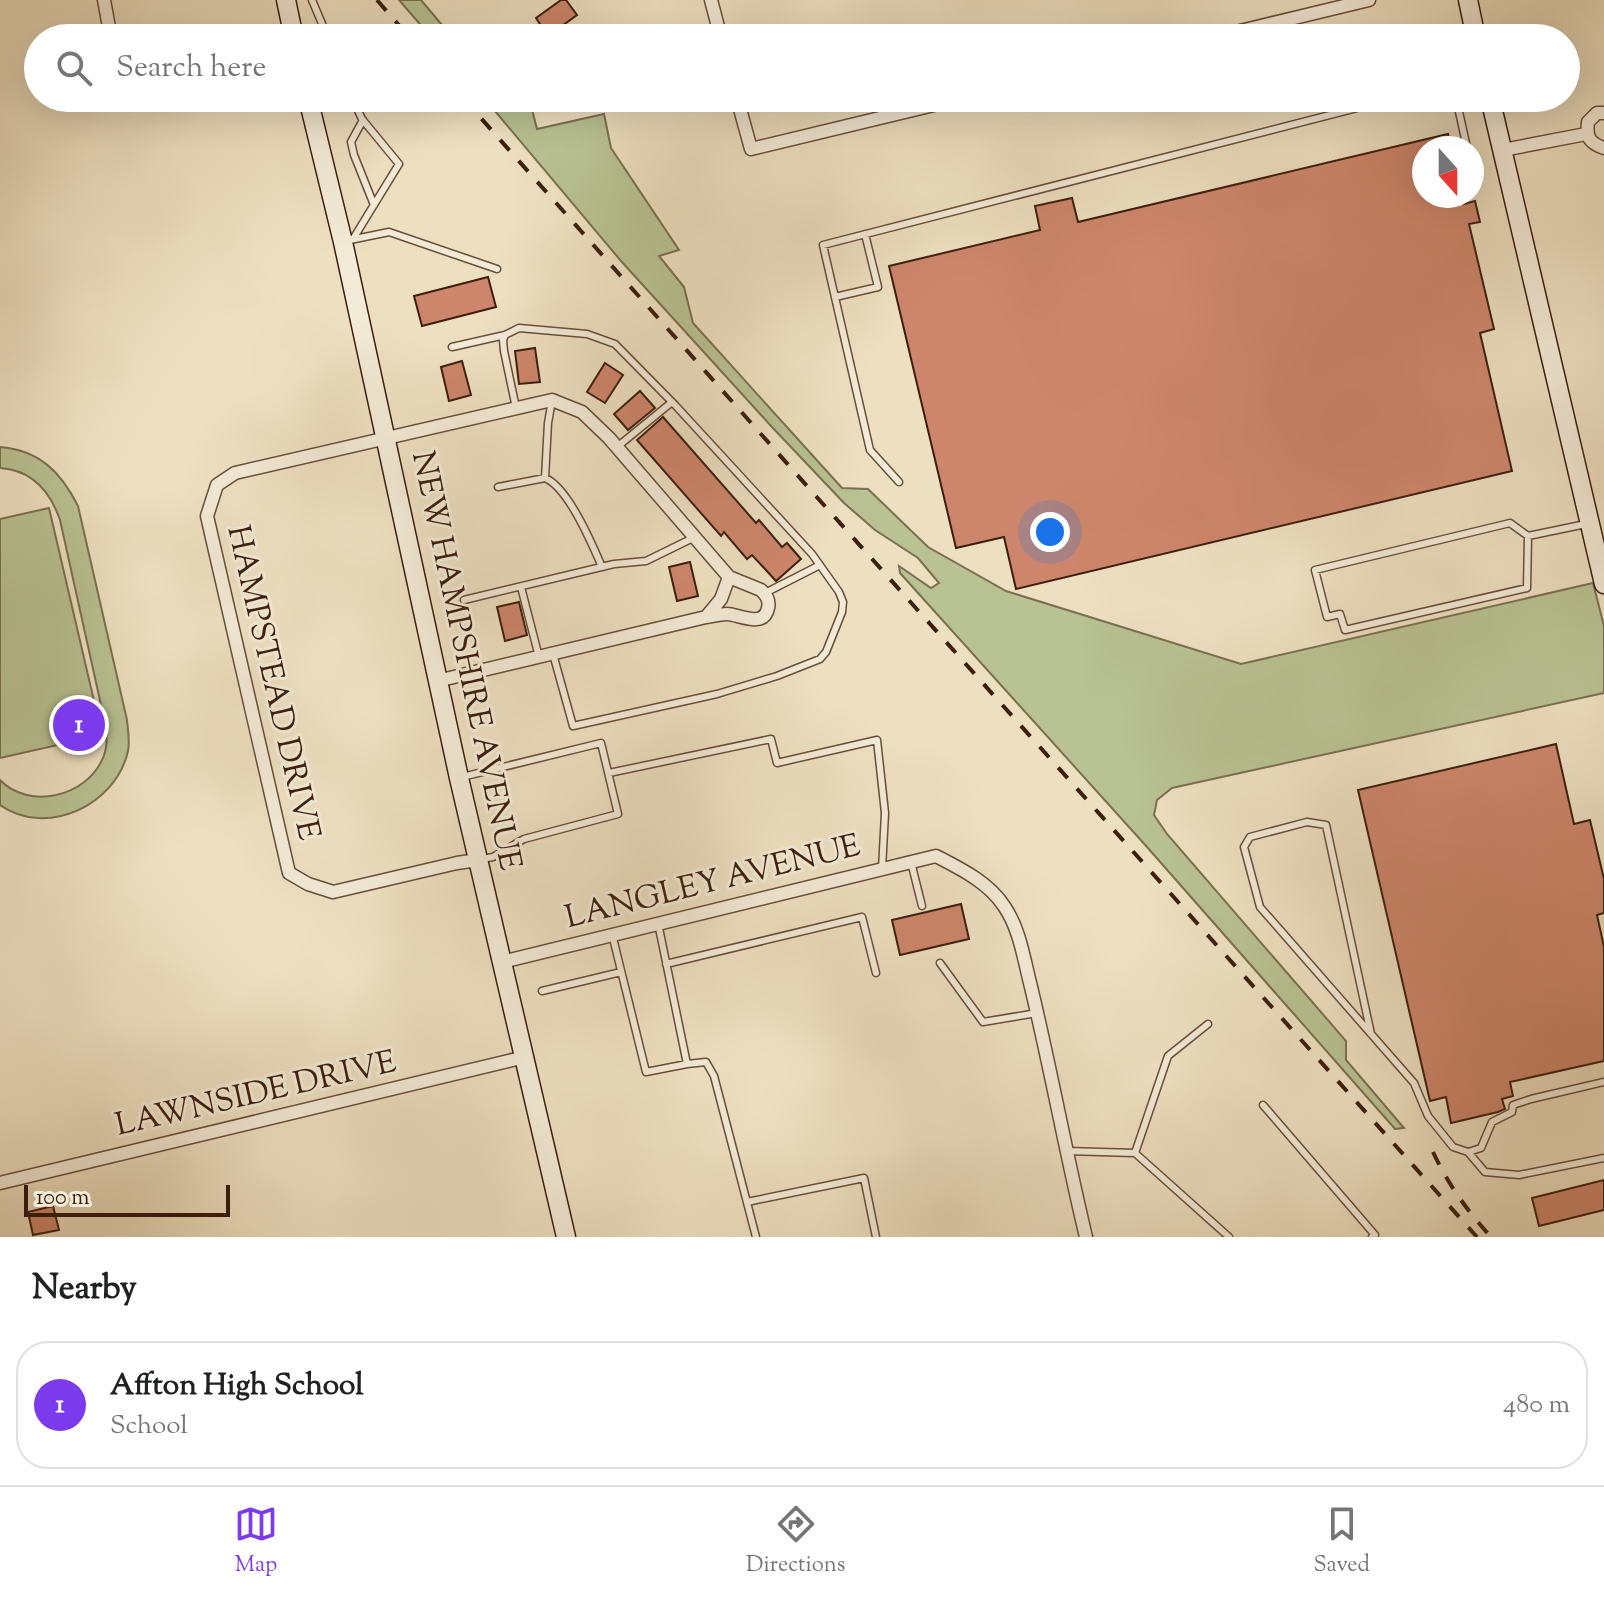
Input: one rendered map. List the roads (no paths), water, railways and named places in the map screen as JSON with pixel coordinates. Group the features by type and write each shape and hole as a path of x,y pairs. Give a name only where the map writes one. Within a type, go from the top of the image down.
{"street":[{"path":"104,0 108,24"},
{"path":"286,0 291,24"},
{"path":"711,0 717,24"},
{"path":"1269,24 1369,0"},
{"path":"1468,0 1473,24"},
{"name":"NEW HAMPSHIRE AVENUE","path":"312,112 348,241 437,681 566,1237"},
{"path":"741,112 751,149 905,112"},
{"path":"1494,112 1604,584"},
{"path":"1604,113 1597,113 1588,122 1586,134 1593,144 1604,148"},
{"path":"1503,150 1586,134"},
{"path":"386,440 552,400 582,412 617,447 729,577 765,593 768,608 765,615 759,618 748,620 730,614 706,617 437,681"},
{"name":"HAMPSTEAD DRIVE","path":"386,440 235,473 217,485 207,516 289,873 308,884 333,892 478,860"},
{"path":"706,617 721,599 729,577"},
{"name":"LANGLEY AVENUE","path":"502,962 936,856 976,878 1003,903 1015,923 1037,1013"},
{"path":"1037,1013 1086,1237"},
{"name":"LAWNSIDE DRIVE","path":"0,1183 525,1057"}],"lane":[{"path":"312,0 322,24"},
{"path":"348,241 399,164 359,112"},
{"path":"899,482 870,450 823,245 1341,112"},
{"path":"1459,112 1464,136"},
{"path":"363,120 351,142 374,205"},
{"path":"348,241 389,232 497,269"},
{"path":"835,297 878,287 865,234"},
{"path":"452,347 505,335 519,328 587,334 615,344 812,554 843,602 826,652 820,659 717,694 573,726 553,653"},
{"path":"505,335 504,351 516,408"},
{"path":"545,478 552,400"},
{"path":"617,447 672,402"},
{"path":"498,487 545,478 552,480 577,513 602,567"},
{"path":"1528,536 1527,588 1345,630 1340,614 1327,617 1315,570 1510,523 1528,536 1590,523"},
{"path":"464,600 602,567 646,561 695,537"},
{"path":"765,593 820,565"},
{"path":"521,587 539,657"},
{"path":"609,773 771,739 777,763 877,740 885,813 882,869"},
{"path":"459,778 601,743 609,773 618,814 524,839 493,857 478,860"},
{"path":"1371,1034 1326,825 1307,822 1250,837 1244,847 1260,907 1371,1034 1414,1083 1428,1116 1453,1147 1468,1152 1485,1172 1519,1175 1604,1158"},
{"path":"911,862 922,906"},
{"path":"666,964 862,917 876,973"},
{"path":"658,923 687,1064"},
{"path":"612,934 646,1072 706,1062 714,1076 756,1237"},
{"path":"940,963 983,1022 1037,1013"},
{"path":"542,991 621,972"},
{"path":"1135,1153 1168,1056 1208,1024"},
{"path":"1468,1152 1481,1148 1492,1122 1512,1112 1513,1105 1604,1082"},
{"path":"1263,1105 1375,1236"},
{"path":"1066,1151 1135,1153 1229,1237"},
{"path":"747,1202 864,1178 876,1237"}],"railway":[{"path":"377,0 398,24"},
{"path":"475,112 1477,1237"},
{"path":"1433,1152 1459,1197 1491,1237"}],"place":[{"name":"Affton High School","path":"79,725"}]}
